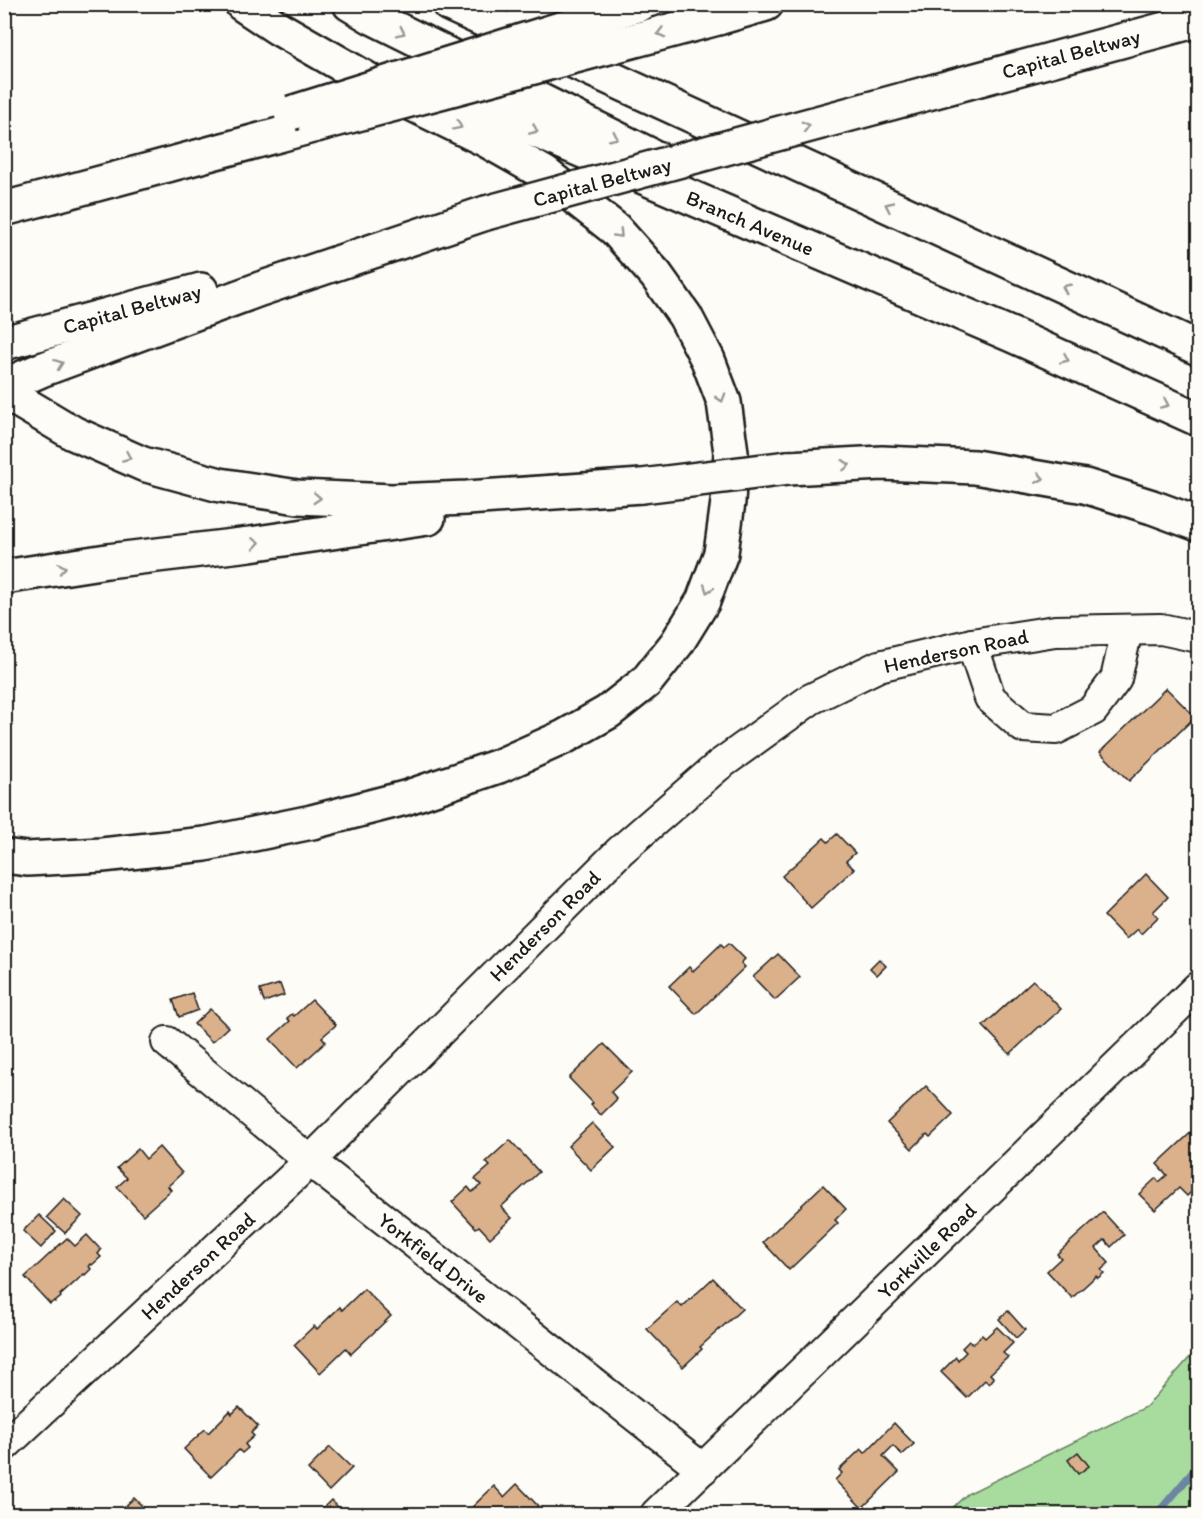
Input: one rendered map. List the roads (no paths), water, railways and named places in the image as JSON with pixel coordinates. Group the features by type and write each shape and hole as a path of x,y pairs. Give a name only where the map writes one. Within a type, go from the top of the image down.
{"highway":[{"path":"4,856 27,859 102,855 205,844 312,822 384,804 499,766 564,737 608,712 646,682 677,644 703,601 721,553 728,502 731,452 724,402 708,360 685,316 656,275 615,229 544,173 486,140 398,98 278,28 242,4"},
{"name":"Branch Avenue","path":"273,4 411,77 1012,335 1198,419"},
{"path":"350,4 1012,335"},
{"path":"449,4 1198,348"},
{"path":"522,4 849,188"},
{"path":"4,209 303,119 640,4"},
{"path":"4,201 303,119 718,18 766,4"},
{"name":"Capital Beltway","path":"4,343 1198,20"},
{"path":"902,100 1198,39"},
{"path":"4,386 41,370 260,289 486,213"},
{"path":"1119,313 1198,341"},
{"path":"4,391 73,434 143,464 220,485 298,497 392,501 642,486"},
{"path":"4,577 107,561 250,544 642,486 788,468 882,463 975,467 1085,486 1198,524"}],"street":[{"name":"Henderson Road","path":"4,1446 310,1161 620,851 718,766 811,699 879,666 972,644 1055,631 1161,629 1198,637"},
{"path":"972,644 990,698 1023,727 1056,729 1093,710 1116,679 1127,630"},
{"name":"Yorkville Road","path":"656,1515 1198,987"},
{"name":"Yorkfield Drive","path":"168,1042 310,1161 703,1469"}],"waterway":[{"path":"1157,1514 1198,1466"}]}
